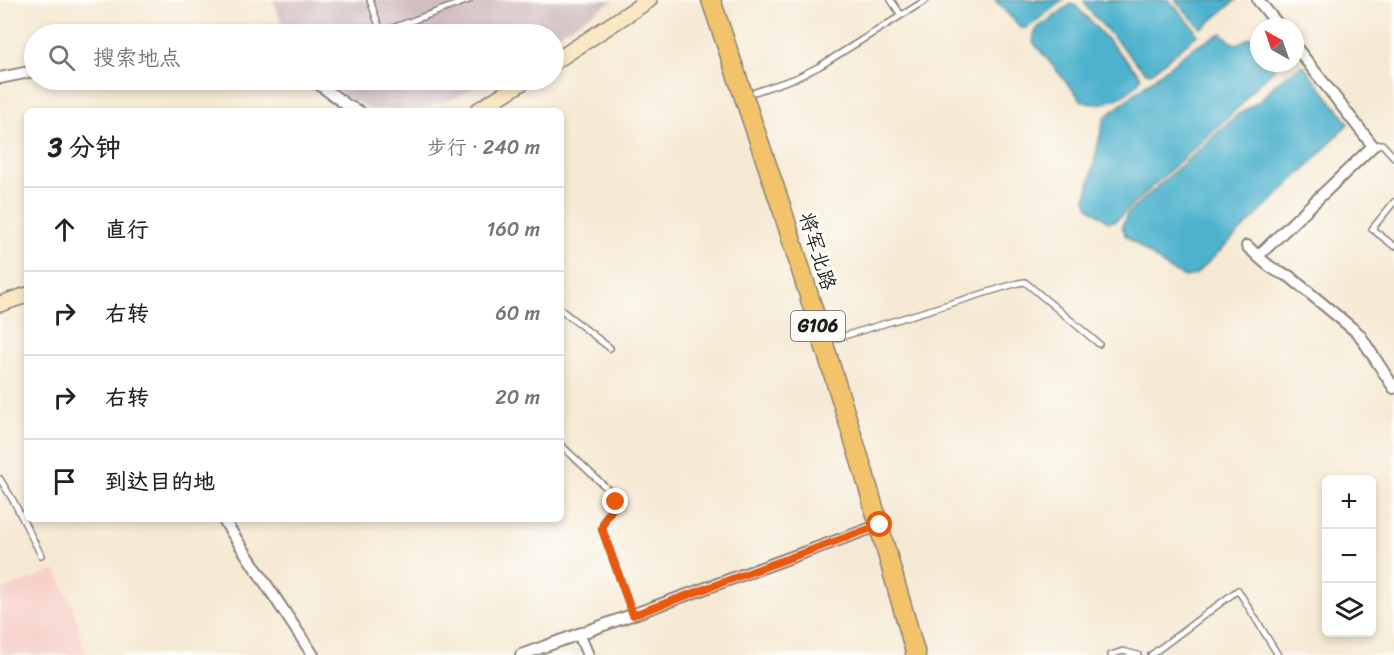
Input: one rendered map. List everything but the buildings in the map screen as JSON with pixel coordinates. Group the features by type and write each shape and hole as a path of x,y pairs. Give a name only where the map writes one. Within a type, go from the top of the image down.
{"highway":[{"name":"将军北路","path":"711,0 782,209 880,525 916,655"},
{"name":"将军北路","path":"723,0 793,205 876,469 929,655"}],"main road":[{"path":"564,56 650,0"},
{"path":"482,108 510,90"},
{"path":"0,304 24,296"}],"street":[{"path":"1258,0 1273,18"},
{"path":"1258,256 1373,146 1304,58"},
{"path":"0,78 24,73"},
{"path":"326,90 352,108"},
{"path":"1247,246 1278,273 1289,276 1352,327 1364,341 1394,388"},
{"path":"225,522 313,655"},
{"path":"521,655 880,525"},
{"path":"579,634 588,655"}],"lane":[{"path":"370,0 378,24"},
{"path":"403,24 469,0"},
{"path":"891,0 902,15"},
{"path":"755,92 796,78 820,66 926,0"},
{"path":"1373,146 1382,144 1394,157"},
{"path":"1394,202 1372,229 1394,246"},
{"path":"834,339 1025,282 1099,344"},
{"path":"564,312 610,348"},
{"path":"564,448 616,497 616,502 605,519 602,529 633,615"},
{"path":"0,479 24,521"},
{"path":"24,522 41,555"},
{"path":"1151,655 1238,590 1278,655"},
{"path":"1111,655 1123,651 1138,655"}],"shaded area":[{"path":"273,0 614,0 564,31 564,24 282,24"},
{"path":"337,90 469,90 456,98 420,108 370,108 348,99"},
{"path":"55,570 72,605 86,655 0,655 0,591"}],"water":[{"path":"995,0 1063,0 1027,28 1021,28"},
{"path":"1169,0 1194,28 1197,35 1151,73 1141,68 1088,9 1084,1"},
{"path":"1175,0 1236,0 1201,28"},
{"path":"1071,4 1076,6 1140,75 1141,78 1136,85 1123,96 1098,104 1082,101 1033,42 1035,30"},
{"path":"1222,33 1231,42 1237,44 1250,38 1250,72 1272,72 1250,92 1242,104 1115,221 1108,222 1089,207 1086,199 1104,118 1195,46"},
{"path":"1304,66 1348,124 1195,275 1185,277 1170,270 1125,235 1122,226 1127,214 1238,114 1260,101 1277,82 1292,72 1304,72"}],"route":[{"path":"616,502 605,519 602,529 633,615 880,525"}]}
